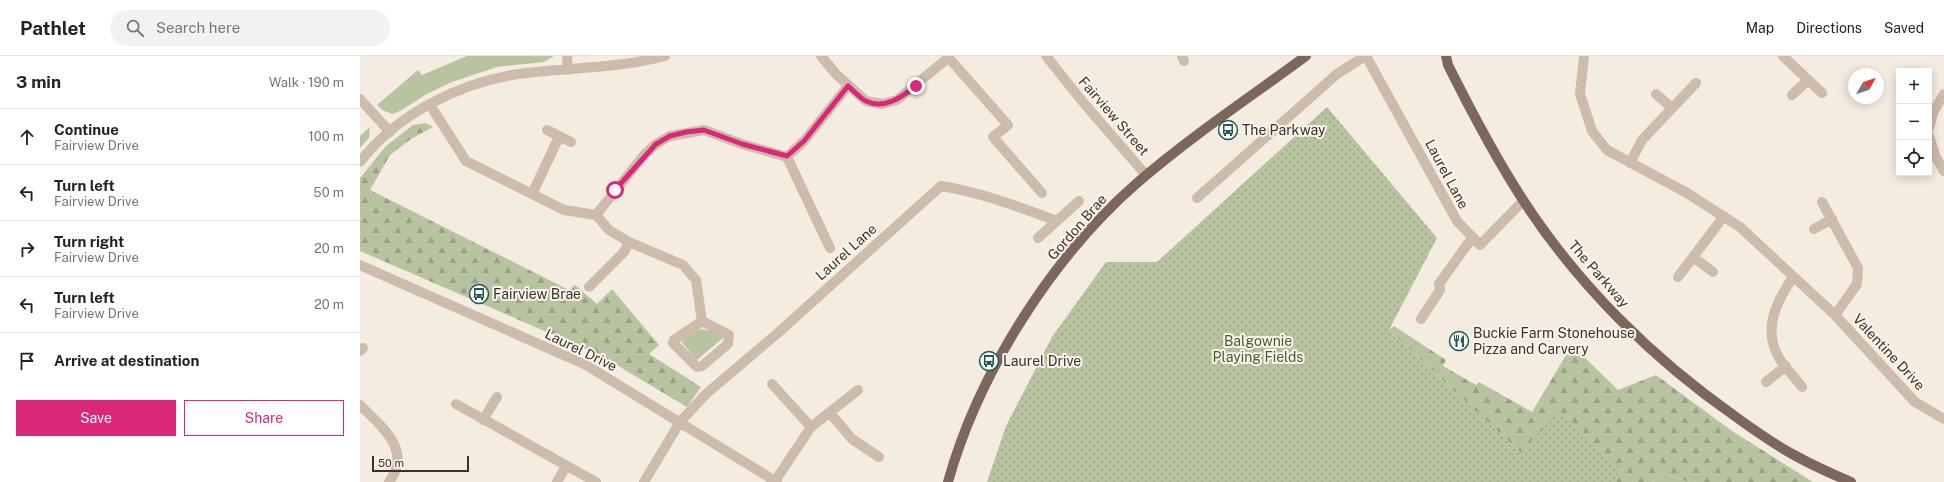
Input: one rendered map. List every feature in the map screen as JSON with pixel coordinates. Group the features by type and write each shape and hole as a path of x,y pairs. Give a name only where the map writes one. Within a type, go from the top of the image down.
{"main road":[{"name":"Gordon Brae","path":"948,482 986,385 1020,322 1075,248 1107,212 1146,175 1209,126 1306,56"},
{"name":"The Parkway","path":"1440,56 1447,61 1479,126 1524,201 1581,277 1620,320 1661,358 1707,396 1753,429 1793,455 1851,482"}],"street":[{"path":"567,56 568,70"},
{"path":"360,162 390,132 409,117 454,92 475,84 518,74 640,63 665,56"},
{"path":"821,56 848,86 866,101 882,104 897,100 948,57 1008,125 993,137 1042,193"},
{"name":"Fairview Street","path":"1046,56 1082,101 1146,175"},
{"name":"Laurel Lane","path":"1197,198 1336,74 1365,56 1457,221 1472,238"},
{"name":"Valentine Drive","path":"1584,56 1580,94 1592,131 1607,150 1687,193 1724,216 1755,240 1835,316 1916,402 1944,419"},
{"path":"1783,56 1822,93"},
{"path":"1792,96 1808,80"},
{"path":"1630,163 1642,140 1696,83"},
{"path":"787,156 804,141 848,86"},
{"path":"1656,94 1672,108"},
{"path":"1932,117 1944,94"},
{"path":"360,99 390,132"},
{"path":"430,105 466,160 564,210 596,214 609,230 629,242 683,265 696,280 702,321"},
{"path":"547,130 571,142"},
{"path":"596,214 644,156 656,144 670,136 704,130 742,144 787,156"},
{"path":"532,194 559,137"},
{"path":"1930,140 1936,157 1944,171"},
{"path":"787,156 830,248"},
{"name":"Laurel Lane","path":"680,422 706,394 779,332 941,186 965,191 1022,208 1057,221"},
{"path":"1038,238 1079,201"},
{"path":"1421,319 1440,290 1439,284 1472,238 1480,245 1524,201"},
{"name":"Valentine Drive","path":"1822,202 1858,268 1857,284 1835,316"},
{"path":"1678,277 1724,216"},
{"path":"1814,229 1832,220"},
{"path":"589,288 624,252 629,242"},
{"path":"1693,256 1713,272"},
{"name":"Laurel Drive","path":"360,265 586,365 776,481"},
{"path":"1793,277 1776,305 1772,320 1773,341 1778,357 1802,387"},
{"path":"702,321 729,335 730,340 728,344 702,366 697,367 673,343 674,340 702,321"},
{"path":"1766,382 1786,366"},
{"path":"772,384 811,428"},
{"path":"776,481 811,428 858,390"},
{"path":"483,420 497,397"},
{"path":"456,404 596,482"},
{"path":"360,405 391,436 396,449 397,461 394,475 389,482"},
{"path":"830,412 852,439 879,457"},
{"path":"644,482 680,422"},
{"path":"557,482 566,466"}],"green space":[{"path":"467,56 554,56 544,62 497,67 452,82 425,95 393,114 384,111 377,105 418,70 422,75"},
{"name":"Balgownie Playing Fields","path":"1327,107 1437,238 1389,330 1521,453 1557,413 1621,468 1616,482 987,482 1006,426 1052,337 1106,262 1157,262"},
{"path":"425,123 433,127 411,139 390,155 370,190 569,290 575,285 597,304 612,289 659,345 649,354 701,387 687,407 600,355 360,251 360,178 386,146 413,125"},
{"path":"370,127 369,138 360,148 360,136"},
{"path":"1394,326 1446,360 1443,366 1476,385 1479,382 1532,412 1572,345 1618,390 1656,375 1732,431 1813,482 1689,482 1665,474 1652,482 1616,482 1621,468 1521,453 1389,330"},
{"path":"700,329 712,331 724,337 697,360 682,343 684,338"},
{"path":"1665,474 1689,482 1652,482"}],"place":[{"name":"The Parkway","path":"1228,130"},
{"name":"Fairview Brae","path":"479,294"},
{"name":"Buckie Farm Stonehouse Pizza and Carvery","path":"1459,341"},
{"name":"Laurel Drive","path":"989,361"}],"route":[{"path":"615,190 656,144 670,136 704,130 742,144 787,156 804,141 848,86 866,101 882,104 897,100 916,86"}]}
